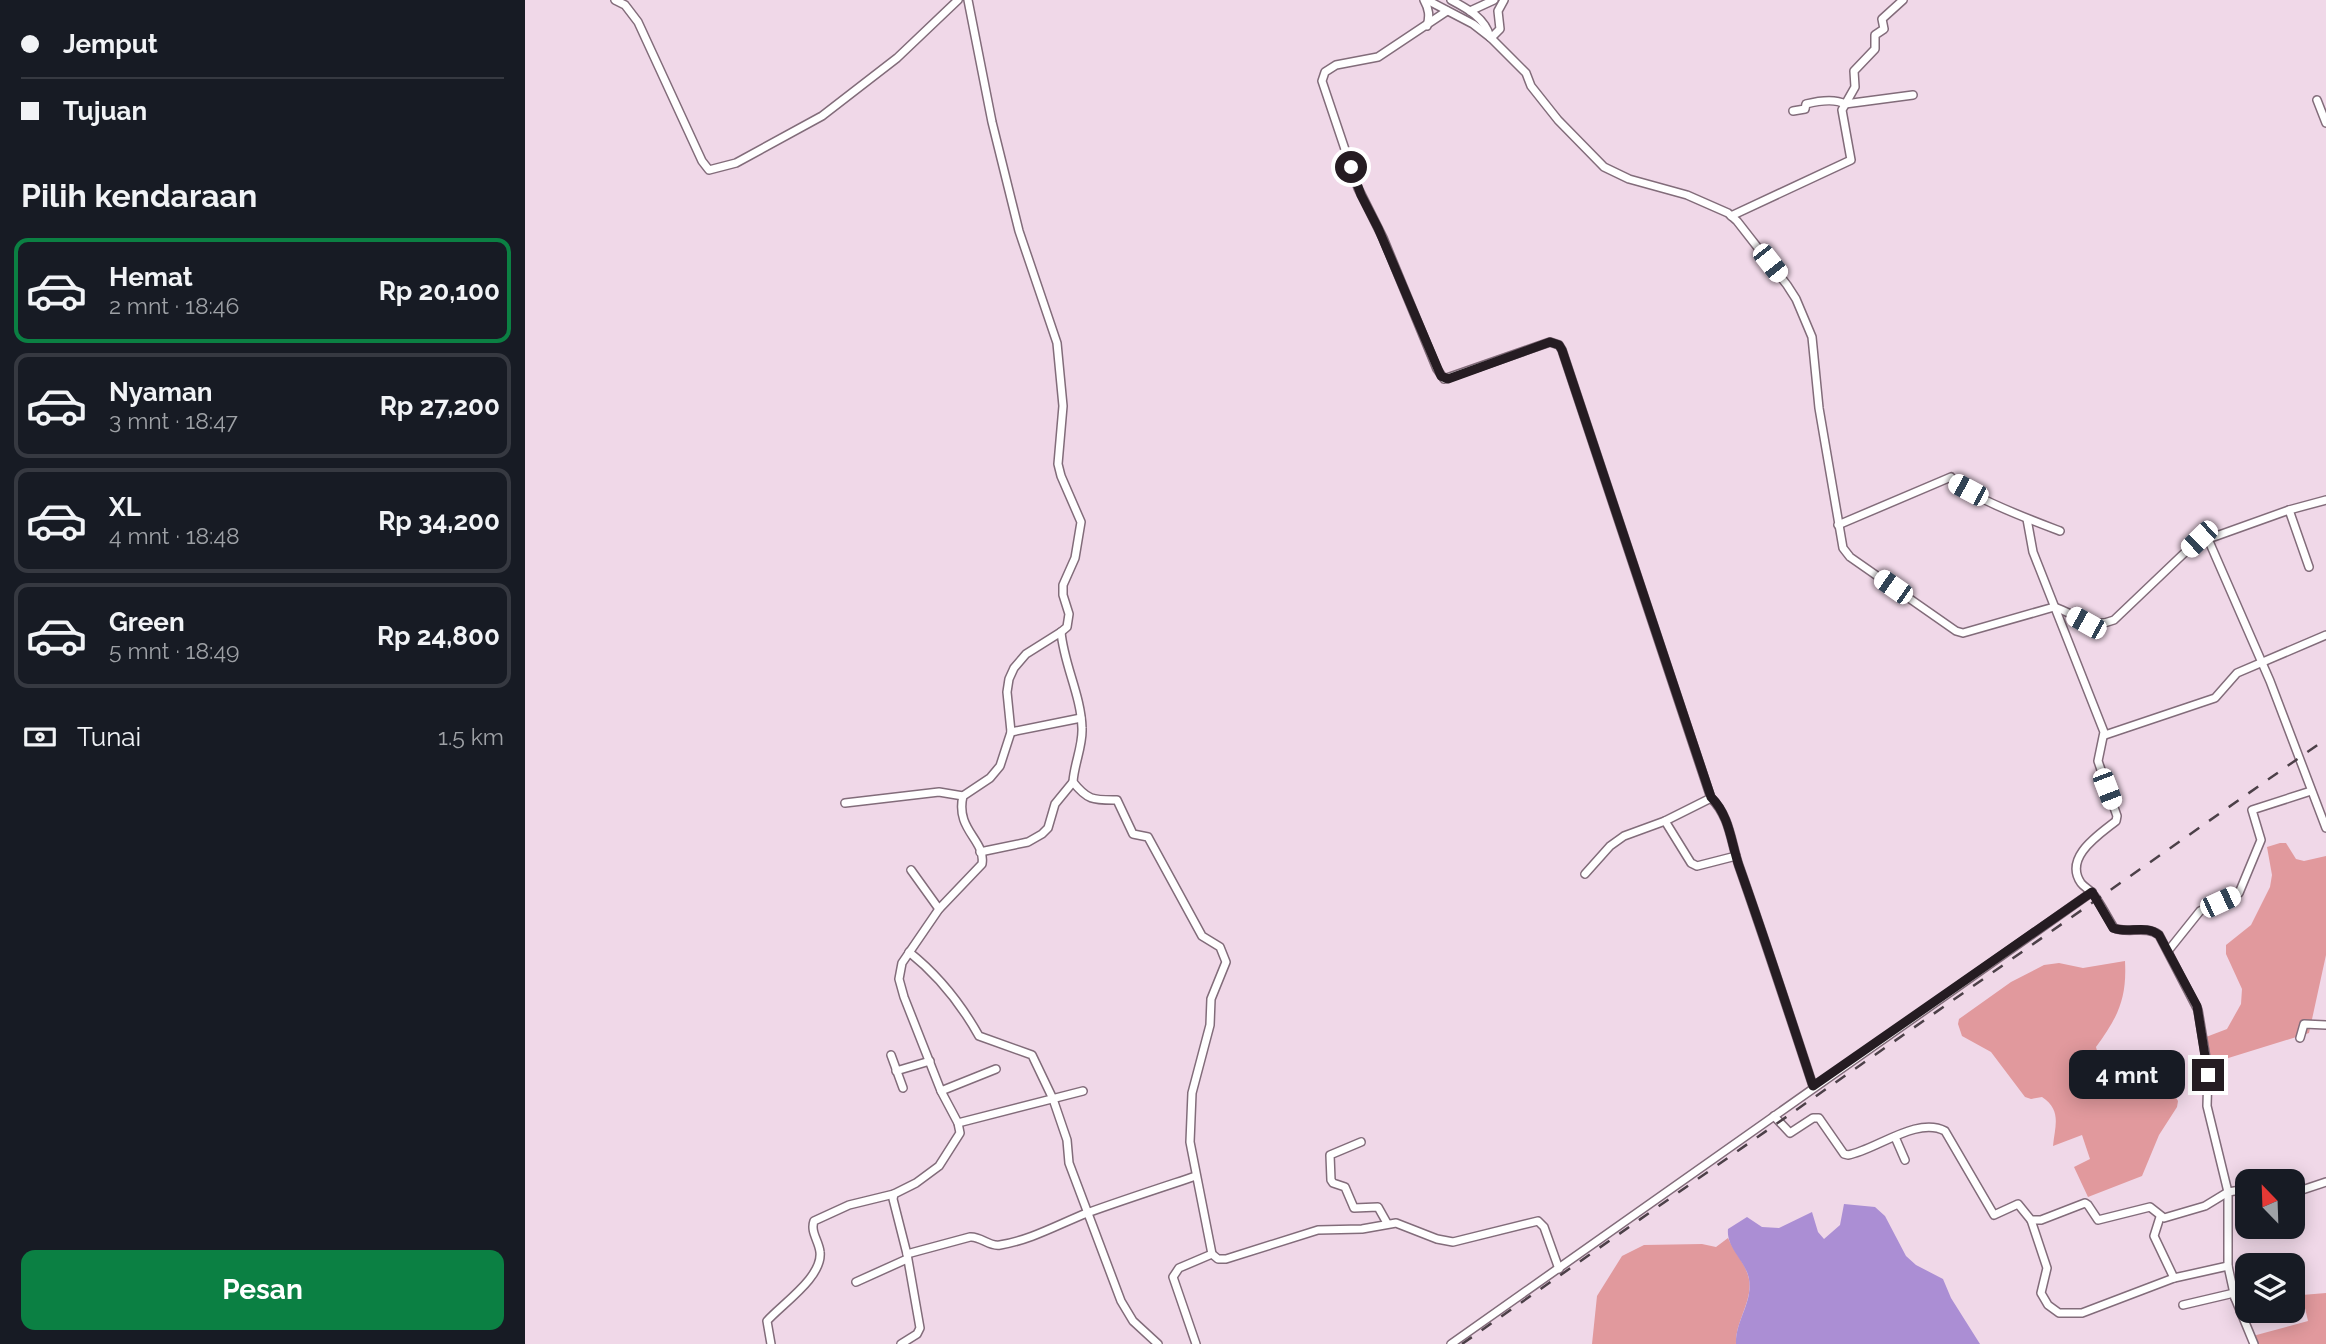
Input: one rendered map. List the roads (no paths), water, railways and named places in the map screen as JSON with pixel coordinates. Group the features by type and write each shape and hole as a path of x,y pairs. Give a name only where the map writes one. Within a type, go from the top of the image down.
{"street":[{"path":"615,0 625,5 638,22 702,161 709,170 736,163 822,116 897,58 958,0"},
{"path":"771,1344 767,1321 791,1299 819,1263 821,1254 811,1227 814,1221 849,1205 894,1194 916,1183 939,1166 959,1137 958,1123 941,1091 900,986 899,970 939,909 982,864 983,858 962,819 960,807 963,796 990,778 1000,766 1011,732 1007,692 1009,679 1027,654 1062,632 1069,620 1063,585 1075,558 1081,522 1058,464 1063,405 1059,353 1019,231 992,122 968,0"},
{"path":"1425,0 1491,38 1526,73 1531,86 1604,167 1629,179 1707,203 1737,221 1787,285 1812,337 1819,408 1843,548 1850,557 1956,631 1963,633 2054,607 2095,625 2114,620 2199,539 2208,539 2289,510 2326,500"},
{"path":"1425,0 1430,18 1426,27"},
{"path":"1455,2 1467,0"},
{"path":"1465,21 1470,10 1494,0"},
{"path":"1491,38 1500,29 1498,11 1504,0"},
{"path":"1731,216 1851,160 1842,110 1854,87 1854,71 1875,49 1875,35 1883,32 1882,19 1903,0"},
{"path":"1455,2 1450,13 1378,57 1336,65 1329,68 1322,81 1358,188 1383,238 1437,369 1444,379 1550,342 1559,345 1711,797 1725,817 1813,1086"},
{"path":"1455,2 1470,10 1487,26 1491,38"},
{"path":"1793,111 1805,109 1806,104 1820,101 1839,101 1845,104 1913,96"},
{"path":"2317,100 2325,117"},
{"path":"1838,526 1951,477 1954,483 2027,519 2060,531"},
{"path":"2289,510 2309,567"},
{"path":"2027,519 2030,545 2105,735 2098,761 2117,816 2116,821 2087,845 2077,863 2081,883 2092,892 2113,928 2156,932 2198,1010 2208,1070 2207,1106 2228,1192 2228,1266 2234,1296 2254,1344"},
{"path":"2208,539 2262,663 2326,828"},
{"path":"980,852 1021,844 1042,834 1048,828 1055,804 1073,782 1082,734 1081,718 1074,683 1063,653 1062,632"},
{"path":"2105,735 2215,698 2233,675 2326,635"},
{"path":"1011,732 1081,718"},
{"path":"1073,782 1095,801 1117,800 1133,834 1150,839 1202,936 1220,947 1226,962 1212,999 1210,1025 1192,1093 1190,1142 1212,1254 1219,1259 1226,1259 1310,1231 1362,1229 1387,1223 1404,1225 1437,1240 1453,1242 1538,1222 1543,1227 1559,1269"},
{"path":"2168,951 2200,911 2239,893 2261,840 2252,810 2311,791"},
{"path":"845,803 939,792 963,796"},
{"path":"1585,874 1619,839 1665,821 1711,797"},
{"path":"1665,821 1691,863 1697,866 1736,856"},
{"path":"911,870 939,909"},
{"path":"1451,1344 1813,1086 2092,892"},
{"path":"909,952 941,982 967,1014 979,1036 1032,1055 1053,1099 1066,1140 1069,1163 1127,1313 1158,1344"},
{"path":"2300,1038 2304,1024 2326,1025"},
{"path":"891,1055 903,1088"},
{"path":"897,1071 930,1061"},
{"path":"941,1091 996,1069"},
{"path":"958,1123 1083,1091"},
{"path":"1774,1116 1790,1133 1813,1118 1819,1118 1844,1154 1848,1155 1925,1126 1945,1131 1993,1215 2018,1204 2031,1220 2047,1268 2041,1293 2048,1305 2059,1313 2082,1313 2173,1278 2228,1266"},
{"path":"1895,1137 1905,1160"},
{"path":"1361,1142 1330,1155 1331,1180 1345,1187 1354,1208 1378,1208 1387,1223"},
{"path":"856,1282 907,1257 970,1237 975,1236 992,1245 1000,1245 1035,1235 1088,1213 1196,1176"},
{"path":"2305,1190 2326,1182"},
{"path":"2031,1220 2041,1220 2085,1203 2098,1220 2150,1207 2160,1217 2173,1217 2205,1206 2228,1192 2235,1191"},
{"path":"894,1194 920,1328 917,1334 901,1344"},
{"path":"2160,1217 2154,1236 2173,1278"},
{"path":"1196,1344 1173,1277 1179,1268 1212,1254"},
{"path":"2183,1305 2234,1296"}],"railway":[{"path":"1462,1344 2326,739"}]}
